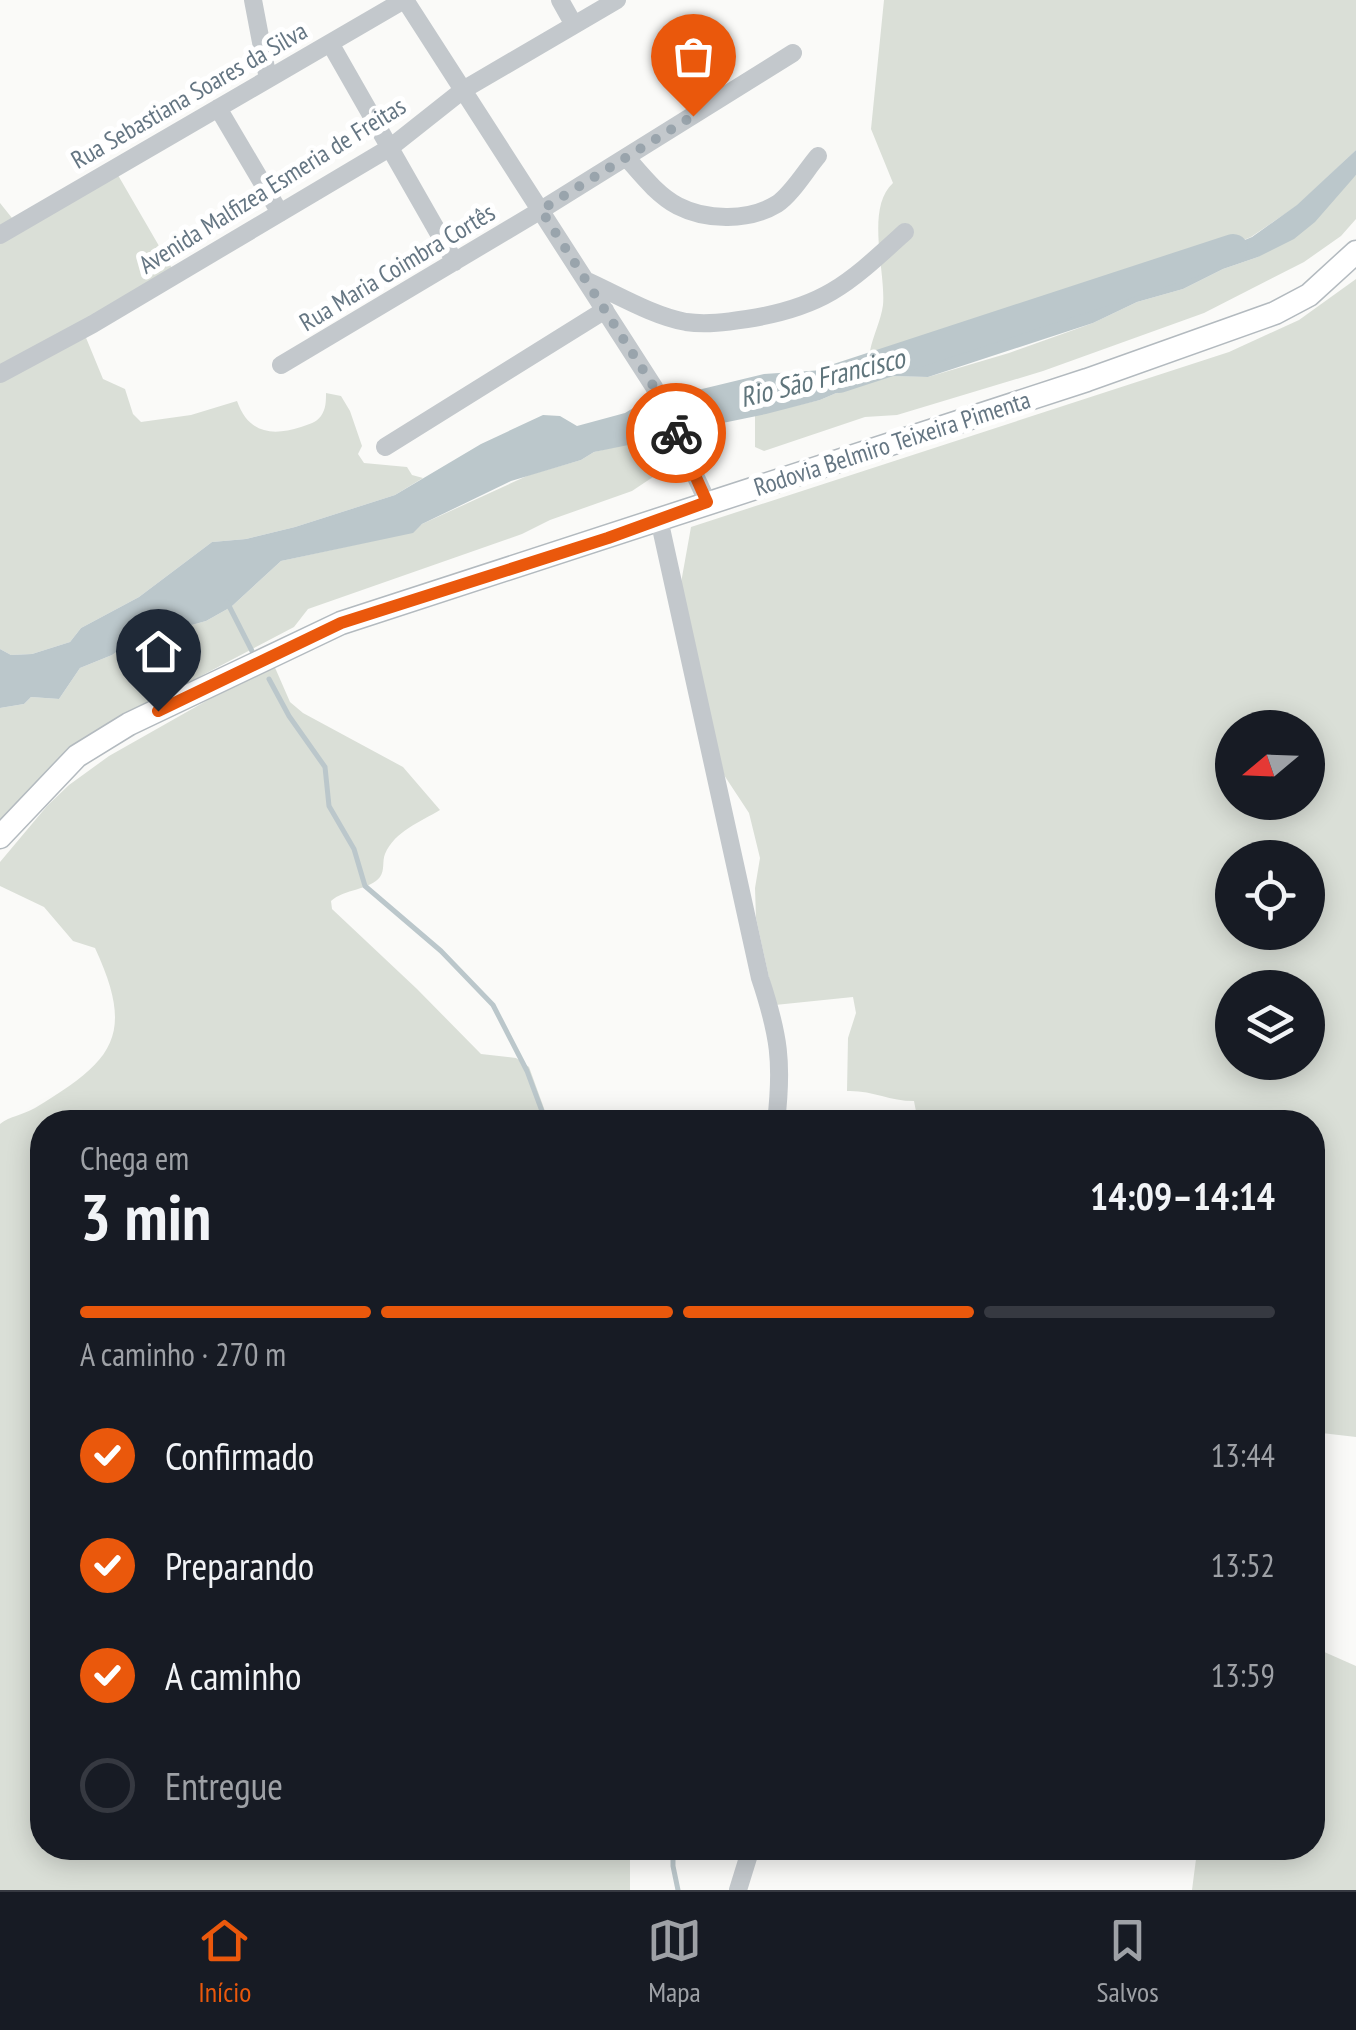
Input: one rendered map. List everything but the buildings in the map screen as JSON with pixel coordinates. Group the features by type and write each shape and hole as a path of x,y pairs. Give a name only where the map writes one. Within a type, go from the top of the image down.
{"main road":[{"name":"Rodovia Belmiro Teixeira Pimenta","path":"0,837 77,756 128,724 341,623 1087,380 1275,314 1309,295 1356,252"}],"street":[{"path":"253,0 268,79"},
{"path":"405,0 654,387 707,502"},
{"name":"Rua Sebastiana Soares da Silva","path":"0,235 405,0"},
{"path":"560,0 574,25"},
{"name":"Avenida Malfizea Esmeria de Freitas","path":"0,374 93,324 391,147 463,90 618,0"},
{"path":"330,43 455,262"},
{"name":"Rua Maria Coimbra Cortês","path":"281,366 793,53"},
{"path":"218,108 280,212"},
{"path":"626,157 654,188 678,206 726,218 749,215 779,203 818,156"},
{"path":"586,281 685,322 719,324 772,316 820,300 850,282 905,232"},
{"path":"385,447 604,310"},
{"path":"659,519 760,978 779,1042 782,1073 777,1110"},
{"path":"738,1890 747,1860"}],"shaded area":[{"path":"884,0 1356,0 1356,150 1298,205 1251,237 1144,277 1106,300 1066,298 945,350 914,354 883,366 870,351 883,305 880,208 893,183 871,129"},
{"path":"115,170 177,277 82,328 103,379 125,389 133,414 141,422 191,415 237,401 247,420 262,429 279,432 319,418 325,408 326,393 341,396 350,411 362,446 358,454 364,463 407,467 412,475 423,478 395,495 295,527 246,539 212,542 139,597 81,628 70,642 32,654 11,655 0,649 0,203 16,223"},
{"path":"1356,175 1356,219 1341,236 1304,262 1204,313 1043,371 897,415 865,417 764,451 755,447 755,415 820,400 862,382 890,376 928,377 1009,353 1258,257"},
{"path":"1356,279 1356,1437 1325,1433 1325,1110 916,1110 914,1101 847,1091 848,1038 856,1013 853,997 775,1005 756,918 760,858 749,813 724,775 679,594 691,527 1229,352 1299,320"},
{"path":"651,438 665,469 632,491 308,609 294,627 142,707 0,829 0,708 24,704 31,697 59,699 80,668 131,642 206,621 231,607 281,561 413,532 422,524 529,475 581,460 594,452"},
{"path":"273,663 290,702 303,713 403,767 440,810 395,839 376,881 336,897 331,901 332,909 481,1054 516,1058 529,1067 545,1110 30,1110 83,1076 99,1060 115,1025 114,1004 95,948 73,941 44,907 0,886 0,862 47,806 109,756"},
{"path":"30,1110 30,1860 630,1860 630,1890 0,1890 0,1124"},
{"path":"1325,1652 1356,1666 1356,1890 1192,1890 1196,1860 1325,1860"}],"water":[{"path":"1356,150 1356,175 1315,222 1294,239 1183,289 928,377 889,376 862,382 820,400 708,426 688,424 638,443 594,452 581,460 511,481 422,524 413,533 281,561 231,607 206,621 131,642 80,668 59,699 31,697 24,704 0,708 0,649 11,655 32,654 70,642 81,628 139,597 212,542 246,539 295,527 395,495 481,444 543,415 560,416 577,426 625,413 640,404 764,374 883,366 914,354 945,350 1066,298 1106,300 1144,277 1252,237 1297,205"}],"waterway":[{"name":"Rio São Francisco","path":"839,378 1233,249"},
{"path":"227,602 253,653"},
{"path":"269,679 325,767 329,806 354,849 365,886 441,951 493,1005 527,1071 542,1110"},
{"path":"673,1860 678,1890"}],"way so far":[{"path":"676,433 654,387 541,210 693,116"}],"route":[{"path":"158,711 341,623 608,538 707,502 676,433"}]}
